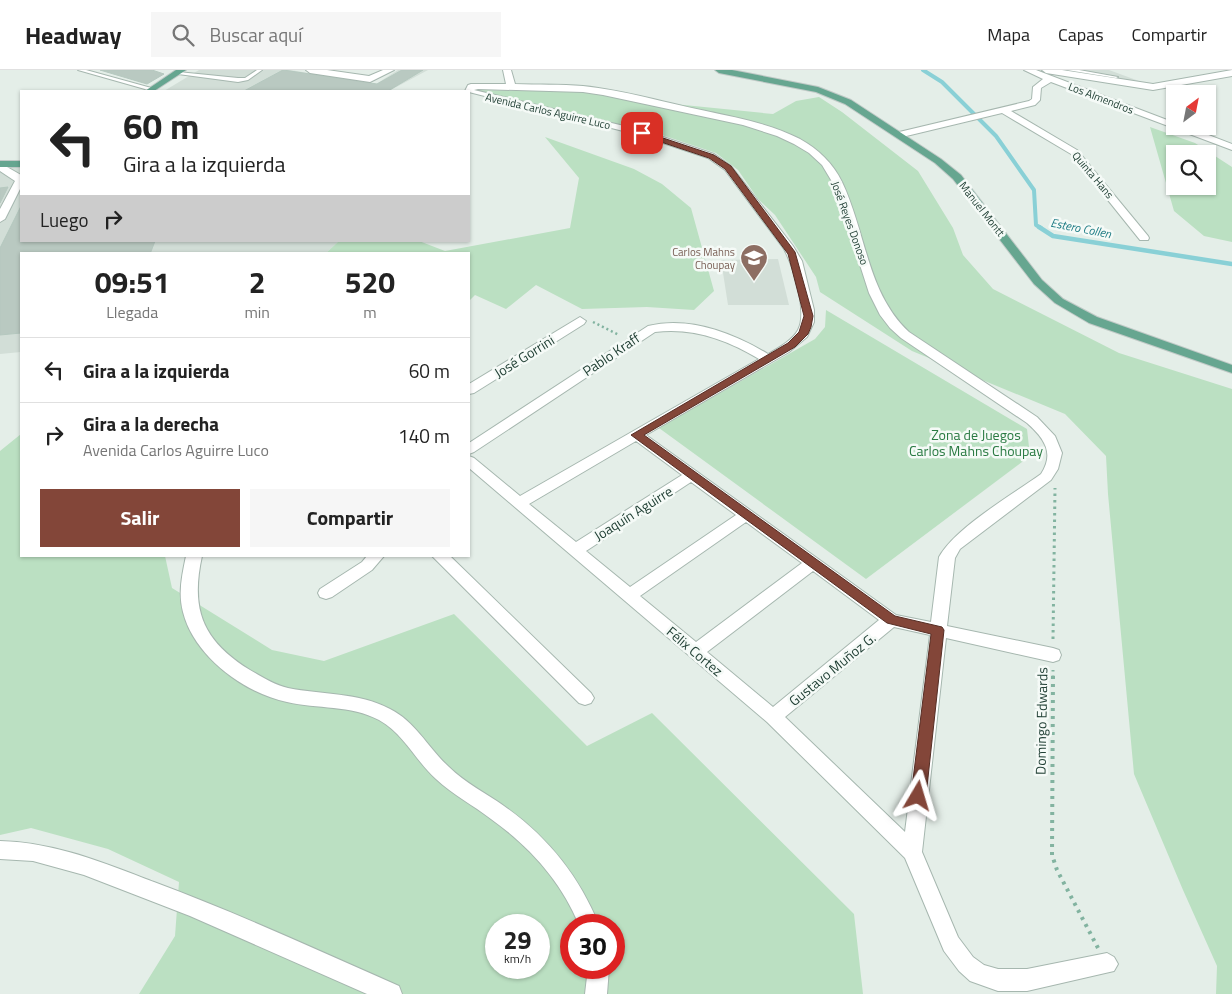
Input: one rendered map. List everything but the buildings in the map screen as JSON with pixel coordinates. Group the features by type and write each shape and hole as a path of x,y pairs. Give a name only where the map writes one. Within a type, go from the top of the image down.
{"main road":[{"name":"Manuel Montt","path":"719,70 830,94 856,106 938,161 957,177 1038,282 1059,302 1093,320 1232,369"},
{"path":"150,90 180,71"},
{"path":"0,165 17,165"}],"street":[{"path":"310,70 368,79 374,79 390,70"},
{"name":"Avenida Carlos Aguirre Luco","path":"469,90 469,88 476,86 511,87 507,70"},
{"name":"Los Almendros","path":"1028,70 1166,122"},
{"path":"1046,70 1142,86 1159,87 1232,74"},
{"path":"1097,70 1142,86"},
{"path":"898,135 1034,102 1037,87 1051,79"},
{"name":"José Reyes Donoso","path":"511,87 583,89 648,101 752,124 789,138 813,152 830,170 841,194 876,298 885,316 905,335 1040,426 1052,441 1055,449 1055,464"},
{"name":"Avenida Carlos Aguirre Luco","path":"470,91 629,129 706,154 725,164 792,254 808,310 808,322 803,334 792,345 519,503"},
{"name":"Quinta Hans","path":"1004,110 1074,152 1144,238"},
{"name":"Los Almendros","path":"1200,135 1232,147"},
{"path":"0,165 20,179 0,219"},
{"name":"José Gorrini","path":"470,389 580,321"},
{"name":"Pablo Kraff","path":"470,448 630,341 652,329 678,327 728,338 744,344 768,359"},
{"path":"636,435 892,620 1053,655"},
{"name":"Félix Cortez","path":"470,461 773,717 912,852"},
{"path":"1055,464 1039,484 961,539 950,551 945,564 912,852 951,944 966,964 978,973 998,980 1027,980 1107,964"},
{"name":"Joaquín Aguirre","path":"575,550 692,476"},
{"path":"629,596 746,515"},
{"path":"326,593 367,566 375,557"},
{"path":"441,557 584,698"},
{"path":"195,558 188,578 190,612 200,635 217,656 241,674 272,690 286,694 369,707 395,720 408,730 428,757 457,786 515,826 548,858 574,894 584,914"},
{"path":"696,652 813,563"},
{"name":"Gustavo Muñoz G.","path":"773,717 892,620"},
{"path":"0,850 36,853 102,872 208,912 391,994"},
{"path":"596,994 598,979"}],"lane":[{"path":"80,70 150,90"},
{"path":"180,71 243,80 260,70"},
{"path":"1069,70 1116,77"}],"path":[{"path":"580,321 593,322 630,341"},
{"name":"Domingo Edwards","path":"1055,464 1052,855 1057,870 1107,964"}],"shaded area":[{"path":"199,70 290,70 376,84 398,70 428,70 391,90 166,90"},
{"path":"1035,70 1109,70 1158,88"},
{"path":"0,166 20,166 20,242 338,242 327,252 20,252 20,352 0,354"},
{"name":"Carlos Mahns Choupay","path":"778,259 789,305 728,305 721,260"}],"green space":[{"path":"475,90 602,92 664,103 773,114 796,101 819,97 842,112 918,171 953,228 963,255 993,289 1119,353 1232,389 1232,994 1216,994 1217,966 1134,774 1106,456 1065,414 912,351 820,292 816,277 775,215 758,199 738,170 716,153 656,133"},
{"path":"1150,127 1166,133 1166,135 1172,135 1198,145 1166,145 1166,183"},
{"path":"545,137 634,169 662,184 691,208 714,291 694,310 647,307 582,309 536,285 506,309 475,295 470,300 470,252 327,252 338,242 422,242 445,251 570,228 579,178"},
{"path":"1216,157 1232,167 1232,242 1204,236 1174,211 1169,195 1216,195"},
{"name":"Zona de Juegos Carlos Mahns Choupay","path":"826,310 1027,429 1030,456 866,579 659,428 815,339 825,327"},
{"path":"20,435 20,557 165,557 172,588 272,650 324,661 454,614 587,746 652,713 854,914 863,994 139,994 175,936 179,882 108,849 31,828 0,835 0,451"}],"waterway":[{"name":"Estero Collen","path":"923,70 942,82 996,136 1034,190 1036,225 1041,228"},
{"name":"Estero Collen","path":"1039,227 1053,236 1232,264"}],"place":[{"name":"Carlos Mahns Choupay","path":"754,282"}],"route":[{"path":"642,133 711,156 721,161 728,168 786,243 796,261 808,310 808,322 803,334 792,345 636,435 892,620 938,630 918,796"}]}
